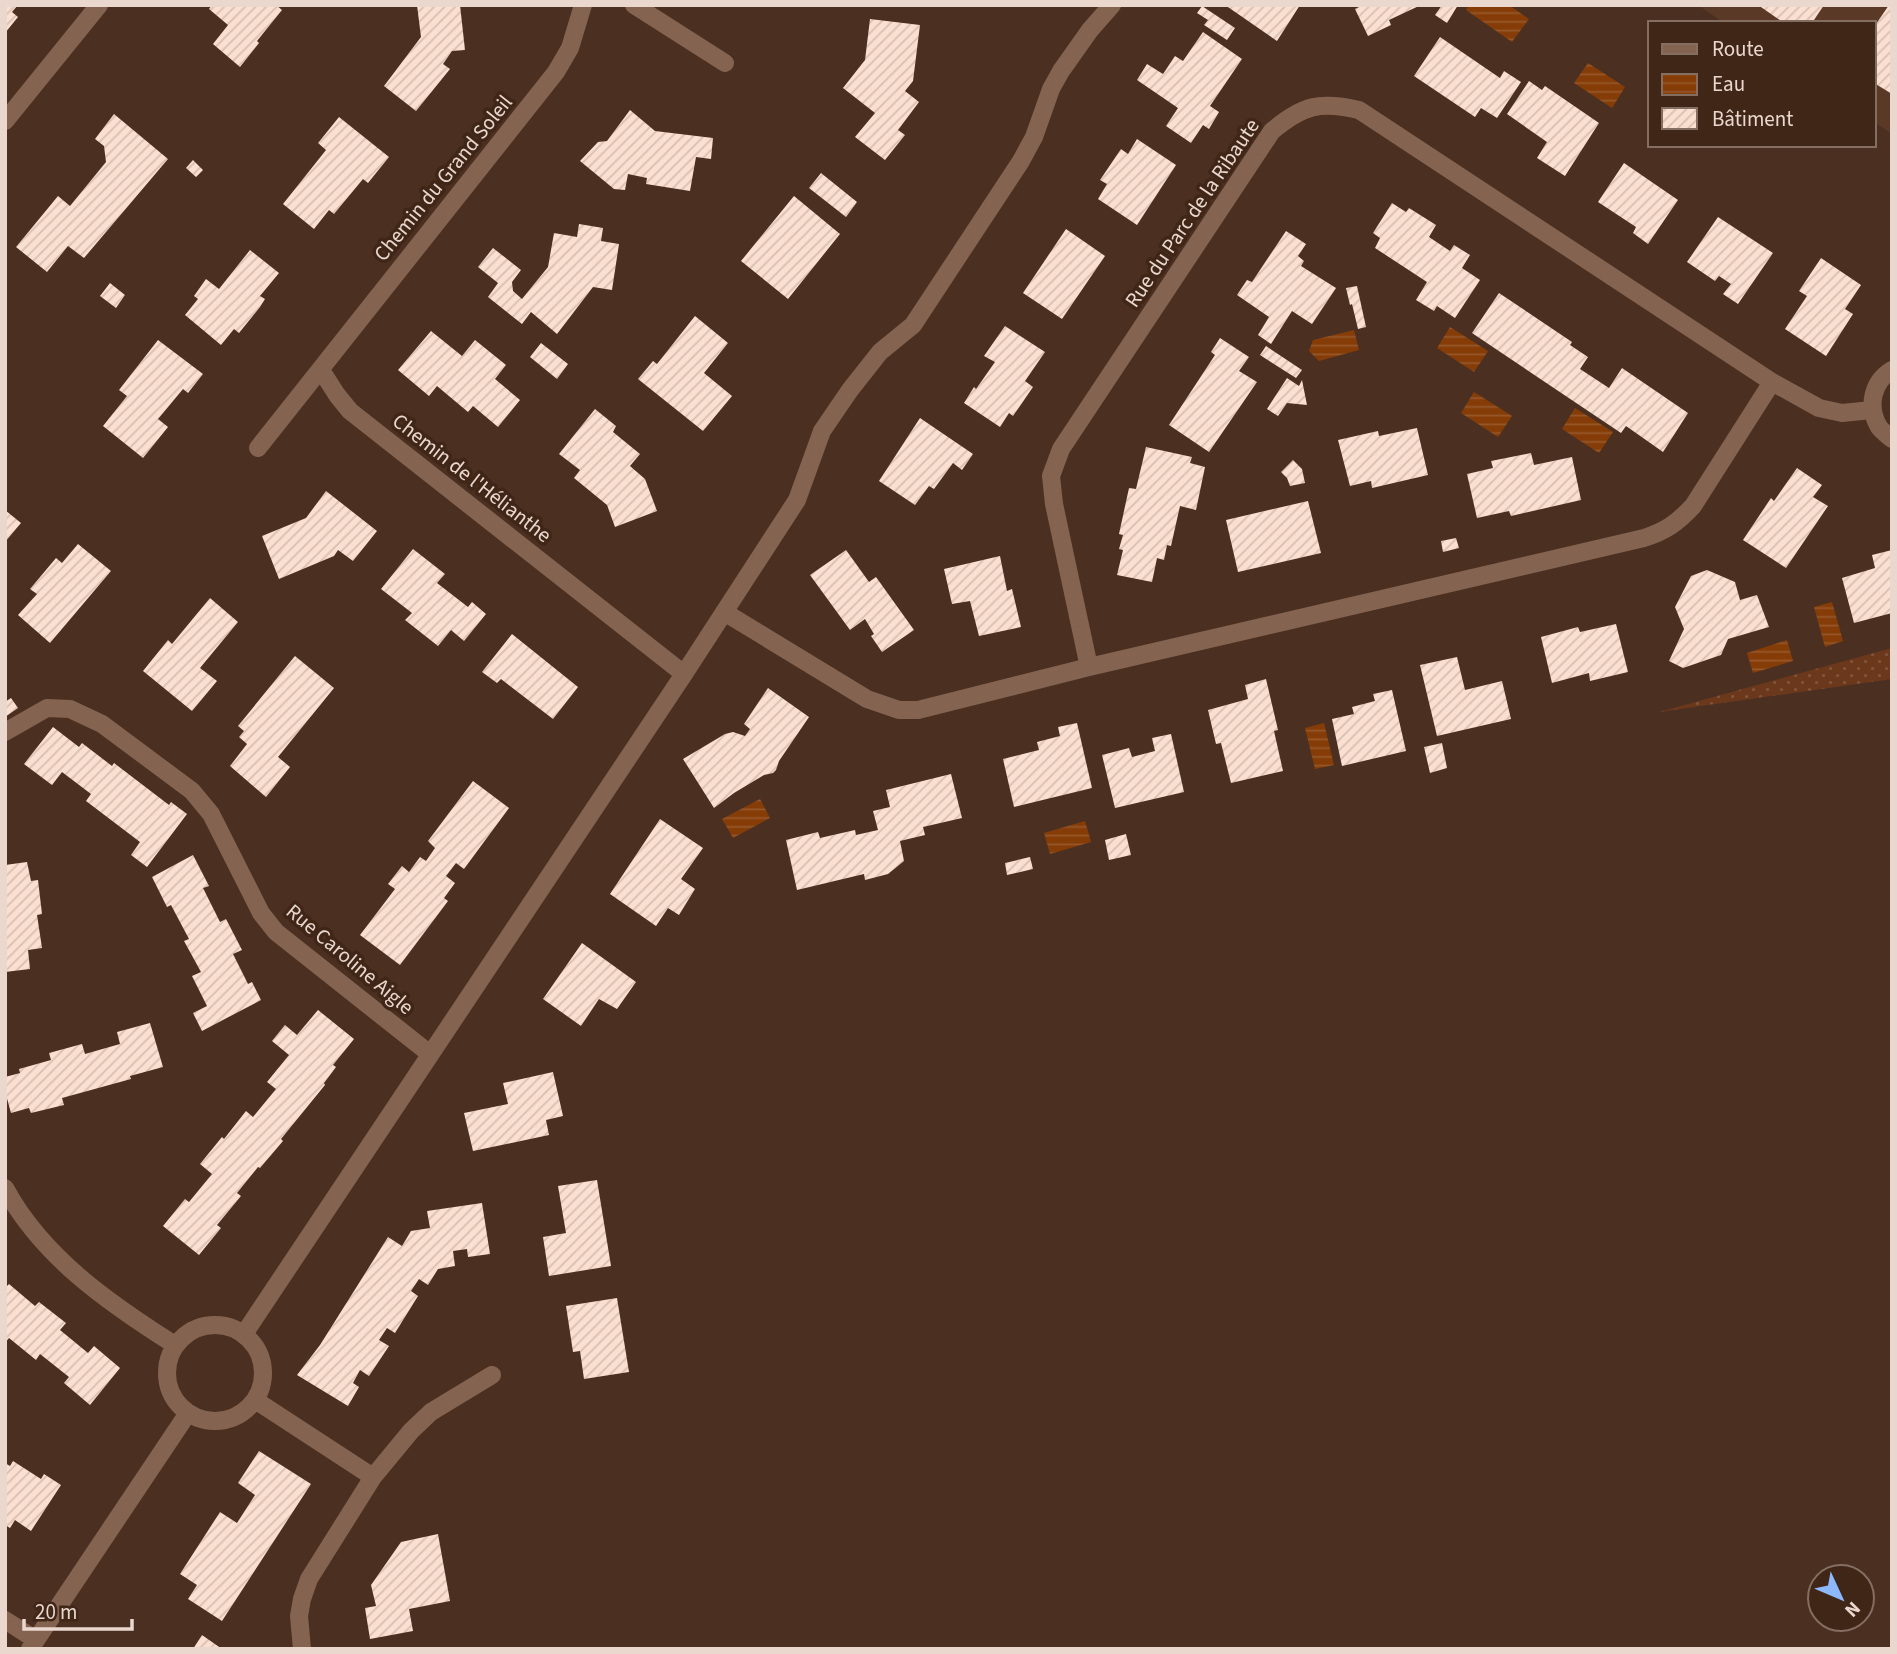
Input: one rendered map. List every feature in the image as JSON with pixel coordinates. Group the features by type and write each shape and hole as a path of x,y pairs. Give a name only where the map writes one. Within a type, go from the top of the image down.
{"street":[{"path":"5,121 100,5"},
{"name":"Chemin du Grand Soleil","path":"321,370 556,72 570,48 583,5"},
{"path":"634,5 725,63"},
{"path":"244,1334 797,500 822,431 880,352 913,325 1021,161 1034,137 1051,89 1061,71 1090,30 1112,5"},
{"name":"Rue du Parc de la Ribaute","path":"1089,667 1054,504 1051,476 1061,449 1272,131 1290,116 1312,106 1336,104 1359,110 1772,382 1819,408 1842,413 1872,410"},
{"path":"258,448 321,370"},
{"name":"Chemin de l'Hélianthe","path":"321,370 350,411 684,674"},
{"path":"1892,370 1884,374 1874,391 1872,410 1879,428 1892,439"},
{"path":"724,612 867,699 898,710 918,710 1089,667 1644,538 1664,531 1693,506 1772,382"},
{"name":"Rue Caroline Aigle","path":"5,732 47,708 70,709 102,724 180,783 211,814 261,913 276,932 430,1054"},
{"path":"5,1188 14,1204 42,1239 71,1269 104,1298 176,1345"},
{"path":"206,1325 226,1326 244,1334 256,1348 262,1365 262,1383 255,1401 242,1413 224,1420 205,1420 188,1413 174,1399 168,1382 168,1363 176,1345 189,1332 206,1325"},
{"path":"302,1649 299,1616 309,1579 373,1477 392,1452 431,1412 492,1375"},
{"path":"255,1401 373,1477"},
{"path":"5,1620 33,1644 188,1413"}],"shaded area":[{"path":"1698,5 1892,5 1892,134 1876,123 1876,21 1721,21"},
{"path":"1892,648 1892,679 1659,712"}],"water":[{"path":"1469,5 1509,5 1529,19 1512,42 1466,10"},
{"path":"1588,63 1625,87 1612,108 1574,83"},
{"path":"1450,327 1488,351 1474,372 1437,348"},
{"path":"1354,330 1359,350 1319,361 1309,351 1313,340"},
{"path":"1474,392 1512,416 1498,437 1461,413"},
{"path":"1575,408 1613,432 1599,453 1562,429"},
{"path":"1832,602 1843,641 1825,647 1814,607"},
{"path":"1787,640 1793,661 1753,673 1747,653"},
{"path":"1324,723 1334,765 1315,769 1305,728"},
{"path":"760,799 770,818 733,838 722,819"},
{"path":"1085,821 1091,842 1050,854 1044,833"}],"building":[{"path":"5,5 18,5 12,12 18,17 5,33"},
{"path":"212,5 276,5 282,10 240,67 213,44 228,25 209,9"},
{"path":"417,5 460,5 465,50 452,51 443,64 450,69 416,111 384,86 421,37"},
{"path":"1225,5 1300,5 1277,41"},
{"path":"1363,5 1421,5 1389,20 1391,25 1368,36 1355,9"},
{"path":"1442,5 1458,5 1447,23 1435,15"},
{"path":"1758,5 1824,5 1813,21 1781,21"},
{"path":"1889,5 1892,5 1892,94 1876,84 1876,24"},
{"path":"1202,6 1235,28 1227,40 1204,25 1208,20 1197,13"},
{"path":"870,19 920,25 913,81 905,91 919,102 898,130 905,135 885,160 855,137 875,113 843,88 865,60"},
{"path":"1203,32 1242,59 1210,106 1219,112 1209,129 1203,125 1191,143 1166,126 1178,108 1137,80 1147,64 1163,74 1175,56 1183,61"},
{"path":"1440,37 1500,78 1504,71 1521,82 1497,118 1481,108 1475,117 1414,76"},
{"path":"1529,81 1542,90 1545,86 1599,123 1565,176 1537,158 1547,142 1507,114"},
{"path":"630,110 655,131 713,138 711,159 696,157 690,191 646,184 647,178 628,174 625,190 614,189 580,161 598,142 607,141"},
{"path":"114,114 168,159 84,258 68,246 47,272 16,247 58,196 70,206 106,162 104,146 95,139"},
{"path":"339,117 389,157 368,183 363,179 334,214 329,210 314,229 283,204 326,150 318,143"},
{"path":"1137,139 1176,165 1137,225 1098,199 1107,184 1100,180 1121,149 1128,154"},
{"path":"193,160 203,170 196,177 186,168"},
{"path":"1624,163 1678,200 1648,244 1633,233 1636,227 1598,202"},
{"path":"821,173 857,202 846,217 809,188"},
{"path":"794,196 840,234 788,299 741,261"},
{"path":"1392,203 1406,212 1409,208 1436,225 1429,237 1450,251 1454,245 1470,255 1462,268 1480,280 1455,318 1437,306 1434,311 1416,300 1427,282 1375,248 1380,238 1373,233"},
{"path":"1718,217 1773,253 1738,304 1723,294 1731,284 1719,276 1715,281 1687,262"},
{"path":"579,224 603,228 601,241 619,244 612,290 593,287 557,334 531,312 522,324 488,297 498,283 478,267 493,248 521,270 512,282 513,291 522,299 548,267 554,233 577,237"},
{"path":"1066,229 1105,256 1062,319 1023,293"},
{"path":"1286,231 1306,244 1298,256 1304,261 1301,266 1336,288 1312,324 1292,311 1271,344 1258,335 1269,317 1237,295 1247,280 1252,282"},
{"path":"250,250 279,273 260,296 265,299 260,307 239,333 234,329 221,345 185,315 198,299 194,296 206,279 219,289"},
{"path":"1821,258 1861,285 1845,309 1853,314 1826,356 1785,329 1807,296 1799,291"},
{"path":"110,283 125,295 116,308 100,296"},
{"path":"1357,286 1366,327 1358,329 1346,288"},
{"path":"1499,293 1572,342 1570,345 1588,357 1580,369 1609,388 1622,368 1688,413 1663,452 1626,426 1621,433 1472,333"},
{"path":"695,316 728,343 704,373 732,396 703,431 638,379 653,361 657,364"},
{"path":"1005,326 1045,352 1025,381 1033,387 1013,416 1009,413 1000,427 964,403 995,362 984,356"},
{"path":"431,331 462,356 475,340 506,365 495,379 520,400 498,427 473,406 468,412 437,386 429,396 398,370"},
{"path":"1220,338 1249,357 1239,371 1257,382 1209,452 1169,425 1215,355 1211,352"},
{"path":"158,340 203,374 188,393 183,389 158,419 168,427 143,458 103,426 127,396 119,390"},
{"path":"541,343 568,364 557,379 530,357"},
{"path":"1266,346 1302,370 1296,378 1260,355"},
{"path":"1287,378 1299,386 1302,380 1307,405 1287,403 1278,416 1267,409"},
{"path":"595,409 616,426 613,432 640,454 630,466 645,479 657,511 615,527 607,505 574,478 580,470 559,454"},
{"path":"920,418 973,454 962,470 953,463 934,489 929,486 915,505 879,481"},
{"path":"1417,428 1428,475 1372,488 1371,481 1350,486 1338,440 1378,431 1379,436"},
{"path":"1146,447 1192,457 1190,463 1205,467 1196,510 1180,506 1171,546 1167,545 1164,560 1157,558 1152,582 1117,575 1123,550 1119,549 1123,535 1119,534 1129,488 1136,489"},
{"path":"1531,453 1534,465 1572,457 1581,500 1511,516 1509,511 1477,518 1467,474 1493,468 1491,461"},
{"path":"1293,460 1302,469 1305,483 1290,486 1281,472"},
{"path":"1797,468 1822,485 1813,497 1828,506 1786,568 1743,540 1771,498 1774,501"},
{"path":"326,491 377,531 353,561 338,550 334,556 279,579 262,536 306,518"},
{"path":"1308,501 1321,553 1238,572 1226,520"},
{"path":"5,510 21,523 5,542"},
{"path":"1456,538 1459,548 1443,552 1441,541"},
{"path":"78,544 111,571 50,643 18,615 37,594 30,589 56,558 62,563"},
{"path":"413,549 445,574 437,583 468,607 472,602 486,614 464,641 451,630 438,646 405,620 412,613 381,589"},
{"path":"846,550 869,582 876,577 914,630 882,652 871,636 874,634 865,619 850,630 810,575"},
{"path":"1892,550 1892,613 1854,623 1842,578 1875,568 1872,555"},
{"path":"1000,556 1007,591 1012,589 1021,627 979,636 970,601 952,604 944,569"},
{"path":"1707,570 1735,582 1740,600 1757,595 1769,627 1728,639 1721,655 1683,668 1669,661 1684,629 1675,607 1691,576"},
{"path":"210,598 238,622 200,668 217,681 192,711 143,671 168,640 172,644"},
{"path":"1616,624 1628,672 1590,681 1589,673 1552,683 1541,637 1578,627 1580,632"},
{"path":"512,634 578,687 553,719 501,679 497,683 482,672"},
{"path":"295,656 334,688 278,757 290,767 266,797 230,766 247,744 239,737 244,731 238,726"},
{"path":"1457,657 1465,690 1502,681 1511,719 1437,736 1420,665"},
{"path":"1266,679 1278,730 1274,731 1283,771 1231,783 1221,743 1216,744 1208,710 1248,699 1245,685"},
{"path":"768,688 809,717 773,773 764,775 714,808 683,759 725,734 733,732 745,736 750,729 744,724"},
{"path":"1392,690 1406,751 1342,766 1332,719 1354,714 1352,707 1375,701 1373,694"},
{"path":"11,698 18,708 5,717 5,702"},
{"path":"1077,723 1092,788 1014,807 1003,759 1039,750 1037,742 1060,736 1058,727"},
{"path":"53,727 79,747 82,743 112,766 114,763 169,805 171,802 187,814 147,867 131,855 140,842 86,801 91,794 62,772 52,785 24,764"},
{"path":"1171,734 1184,792 1115,808 1102,755 1129,748 1132,757 1155,751 1152,738"},
{"path":"1442,743 1447,768 1430,773 1424,747"},
{"path":"951,774 962,818 923,827 925,835 900,841 904,861 888,874 865,880 864,874 797,890 786,840 818,832 820,838 855,830 856,835 878,830 873,811 890,807 886,790"},
{"path":"473,781 509,808 464,869 456,863 446,876 455,883 444,898 448,901 400,965 360,935 395,889 388,884 402,866 409,872 420,857 426,861 435,848 428,841"},
{"path":"660,819 703,848 681,879 695,889 679,915 668,908 656,926 610,894"},
{"path":"1126,834 1131,855 1109,860 1105,840"},
{"path":"193,855 209,886 203,888 220,922 226,919 242,950 233,954 248,984 252,982 261,1000 202,1031 193,1013 207,1006 192,976 201,972 184,941 189,939 171,905 167,907 152,877"},
{"path":"1030,857 1033,869 1007,875 1005,863"},
{"path":"27,862 31,881 38,880 42,914 37,915 42,948 28,950 30,969 5,972 5,865"},
{"path":"582,943 636,982 617,1009 599,999 581,1026 543,999"},
{"path":"318,1010 354,1039 333,1065 336,1067 325,1085 281,1139 283,1141 237,1193 241,1196 217,1225 221,1228 199,1255 163,1226 185,1199 189,1202 212,1174 200,1164 222,1137 224,1139 246,1111 253,1117 276,1089 267,1082 289,1055 272,1041 285,1025 297,1035"},
{"path":"150,1023 163,1067 62,1098 64,1105 31,1113 29,1108 11,1113 5,1091 5,1077 20,1073 19,1069 51,1060 49,1053 82,1044 85,1054 120,1044 117,1032"},
{"path":"553,1072 563,1116 546,1120 549,1135 473,1151 464,1113 508,1104 503,1083"},
{"path":"597,1180 611,1266 549,1276 543,1237 566,1233 558,1186"},
{"path":"482,1203 490,1254 468,1257 467,1249 453,1251 455,1266 438,1269 428,1285 419,1279 411,1291 418,1296 395,1333 387,1328 379,1340 389,1346 369,1376 360,1370 353,1383 359,1387 348,1406 297,1375 320,1345 388,1237 402,1246 411,1231 430,1228 427,1211"},
{"path":"9,1284 35,1306 39,1302 66,1323 60,1330 88,1353 94,1346 120,1368 90,1405 64,1383 69,1377 40,1354 36,1360 9,1338 5,1343 5,1288"},
{"path":"617,1298 629,1372 584,1379 580,1351 573,1352 566,1306"},
{"path":"259,1451 311,1484 222,1621 188,1599 197,1585 180,1574 220,1512 237,1523 255,1495 238,1483"},
{"path":"13,1461 41,1479 44,1474 61,1485 31,1531 15,1520 10,1528 5,1525 5,1463 10,1466"},
{"path":"438,1534 450,1601 409,1609 413,1631 370,1639 365,1608 376,1606 371,1585 401,1542"},
{"path":"202,1635 222,1649 193,1649"}]}
